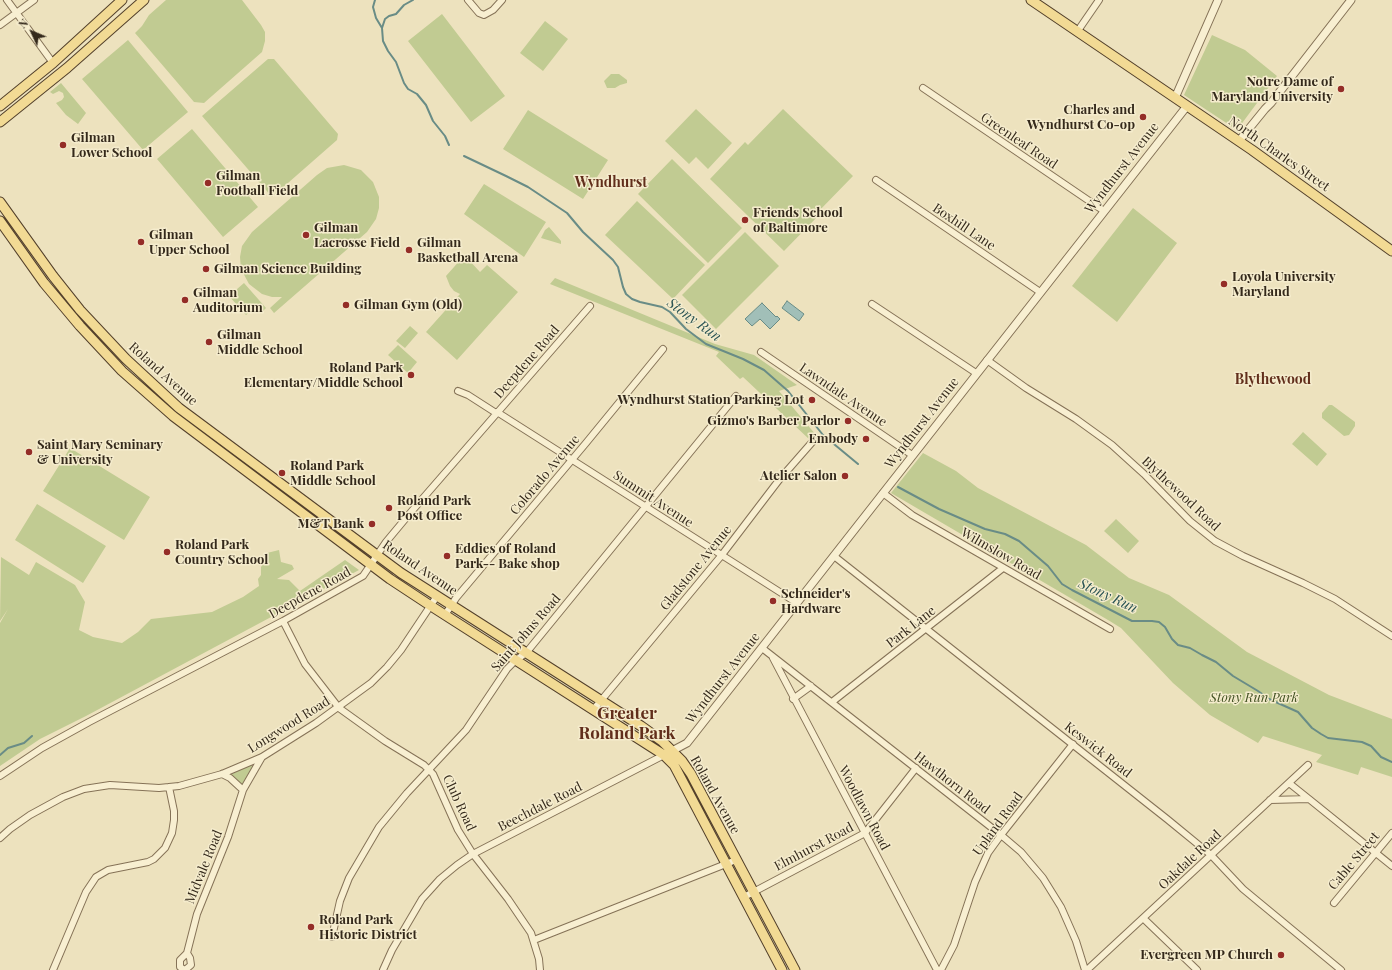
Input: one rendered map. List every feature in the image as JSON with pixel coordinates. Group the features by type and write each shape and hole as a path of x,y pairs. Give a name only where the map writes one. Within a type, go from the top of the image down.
{"main road":[{"path":"0,106 53,62 122,0"},
{"path":"0,122 66,68 144,0"},
{"name":"North Charles Street","path":"1031,0 1239,141 1392,251"},
{"name":"Roland Avenue","path":"0,202 69,297 113,346 179,408 377,556 655,736 668,753 782,970"},
{"name":"Roland Avenue","path":"0,221 44,283 69,314 105,354 142,390 199,437 371,565 431,606 594,710 668,753 678,756 691,774 795,970"}],"street":[{"path":"7,0 53,62"},
{"path":"0,25 17,14 34,0"},
{"path":"468,0 479,13 484,15 493,10 502,0"},
{"path":"1077,32 1099,0"},
{"path":"1175,98 1218,0"},
{"path":"1239,141 1261,113 1271,103 1351,0"},
{"name":"Greenleaf Road","path":"923,88 1104,211"},
{"name":"Wyndhurst Avenue","path":"668,753 687,743 1187,106"},
{"name":"Boxhill Lane","path":"876,180 1040,292"},
{"path":"872,304 976,374"},
{"name":"Deepdene Road","path":"0,776 42,748 283,621 363,576 386,542 411,512 496,412 590,306"},
{"name":"Colorado Avenue","path":"445,615 456,598 663,349"},
{"name":"Lawndale Avenue","path":"762,352 912,455"},
{"name":"Blythewood Road","path":"987,360 1020,385 1076,419 1112,445 1190,522 1215,541 1243,556 1335,599 1392,636"},
{"name":"Summit Avenue","path":"458,391 496,412 797,603"},
{"name":"Saint Johns Road","path":"332,937 340,901 349,878 357,862 386,817 466,730 507,669 526,653 736,396"},
{"name":"Gladstone Avenue","path":"594,710 721,556 775,485 814,440"},
{"name":"Wilmslow Road","path":"882,494 912,515 1110,629"},
{"name":"Keswick Road","path":"834,556 926,630 1073,744 1211,855 1243,889 1341,970"},
{"name":"Park Lane","path":"832,702 926,630 1003,568"},
{"name":"Longwood Road","path":"0,838 30,815 63,797 84,789 119,785 169,787 197,782 222,774 262,757 300,734 371,683 405,646 437,596"},
{"name":"Club Road","path":"283,621 305,664 338,708 430,770 433,774 458,830 473,854 508,899 527,927 534,940 540,969"},
{"name":"Hawthorn Road","path":"762,648 1001,835 1030,861 1054,894 1065,914 1086,970"},
{"name":"Woodlawn Road","path":"772,655 936,970"},
{"path":"794,699 811,686"},
{"name":"Upland Road","path":"941,970 954,945 979,871 988,853 1073,744"},
{"name":"Beechdale Road","path":"383,970 399,937 422,899 440,879 473,854 668,753"},
{"name":"Midvale Road","path":"187,953 197,914 228,837 243,790 262,757"},
{"name":"Oakdale Road","path":"1086,970 1308,766"},
{"name":"Elmhurst Road","path":"744,897 865,833 916,768"},
{"path":"222,774 230,778 243,790"},
{"path":"1289,783 1392,866"},
{"path":"53,970 86,892 96,877 108,870 148,862 165,848 170,839 174,826 174,811 169,787"},
{"path":"1270,800 1309,799"},
{"name":"Cable Street","path":"1334,903 1392,833"},
{"path":"534,940 736,860"},
{"path":"1144,918 1197,970"}],"green space":[{"path":"166,0 242,0 265,32 265,41 262,52 204,103 194,102 135,33 142,26 149,15"},
{"path":"442,14 505,96 471,122 408,41"},
{"path":"545,21 568,39 543,71 520,53"},
{"path":"1212,35 1245,50 1277,76 1237,130 1184,95"},
{"path":"128,40 188,112 143,150 82,79"},
{"path":"268,59 274,59 338,134 337,140 272,197 202,116"},
{"path":"611,74 619,74 627,80 627,83 615,88 607,88 604,81"},
{"path":"61,83 86,113 78,124 66,115 56,103 62,100 64,97 63,93 59,91 53,94 50,92"},
{"path":"696,109 732,143 708,169 696,157 689,164 665,141"},
{"path":"783,109 853,176 818,212 820,214 784,251 710,179 745,142 748,145"},
{"path":"528,110 608,160 583,199 503,149"},
{"name":"Gilman Football Field","path":"192,129 258,207 223,237 157,159"},
{"path":"672,159 742,228 708,263 638,194"},
{"path":"344,165 361,170 373,182 379,197 379,208 376,219 367,232 274,313 270,308 282,297 272,297 262,294 249,284 241,269 240,257 242,246 252,232 317,175 327,168"},
{"path":"484,184 546,222 524,257 464,214"},
{"path":"637,201 705,265 673,299 605,235"},
{"path":"1133,208 1177,243 1117,322 1072,286"},
{"path":"549,227 561,241 561,244 541,238 545,230"},
{"path":"745,232 779,266 716,329 682,295"},
{"path":"462,258 467,258 480,272 487,265 518,292 457,360 426,332 460,294 454,291 450,286 446,276"},
{"path":"555,278 715,344 754,355 797,385 779,391 816,435 810,440 743,377 740,379 716,356 719,352 550,284"},
{"path":"244,283 266,308 262,312 257,306 246,315 229,296"},
{"path":"410,326 418,333 405,348 396,341"},
{"path":"398,345 417,362 408,373 388,355"},
{"path":"1329,405 1332,405 1355,422 1355,426 1349,435 1344,436 1322,418 1322,413"},
{"path":"1303,432 1327,454 1317,466 1292,444"},
{"path":"70,448 150,497 124,540 43,491"},
{"name":"Stony Run Park","path":"923,453 956,471 978,488 1086,545 1129,578 1169,595 1247,652 1329,695 1392,719 1392,777 1361,767 1358,775 1316,762 1322,755 1263,736 1258,743 1210,715 1173,683 1121,628 891,493"},
{"path":"37,504 106,546 83,583 15,540"},
{"path":"1116,519 1139,541 1128,553 1104,531"},
{"path":"279,550 281,562 292,565 294,569 277,579 289,580 300,591 345,560 359,570 86,716 40,739 0,766 0,623 8,609 0,621 1,557 29,575 36,562 75,585 85,602 79,630 93,637 122,643 138,632 151,619 212,612 243,597 259,586 258,579 261,575 261,567 268,556 267,553"},
{"path":"251,765 253,766 242,786 231,775 233,772"}],"water":[{"path":"787,301 804,314 799,321 782,308"},
{"path":"762,303 780,319 770,329 760,319 752,326 745,319"}],"waterway":[{"name":"Stony Run","path":"375,0 373,7 376,18 382,28 383,41 396,62 404,83 408,89 417,94 426,105 433,121 445,136 449,145"},
{"path":"382,28 385,19 396,14 404,5 413,0"},
{"name":"Stony Run","path":"464,156 528,187 567,213 583,232 613,260 618,267 626,294 632,299 640,302 662,307 670,312 686,329 706,344 743,359 764,370 788,391 823,435 858,464"},
{"name":"Stony Run","path":"898,487 939,509 985,529 1005,534 1019,541 1048,566 1062,584 1072,590 1132,621 1159,622 1165,627 1172,639 1178,645 1190,648 1216,662 1233,676 1269,699 1298,712 1312,728 1321,734 1328,738 1362,742 1371,746 1381,757 1392,762"},
{"path":"0,755 8,748 24,743 32,736"}],"place":[{"name":"Notre Dame of Maryland University","path":"1341,89"},
{"name":"Charles and Wyndhurst Co-op","path":"1143,117"},
{"name":"Gilman Lower School","path":"63,145"},
{"name":"Gilman Football Field","path":"208,183"},
{"name":"Friends School of Baltimore","path":"745,220"},
{"name":"Gilman Lacrosse Field","path":"306,235"},
{"name":"Gilman Upper School","path":"141,242"},
{"name":"Gilman Basketball Arena","path":"409,250"},
{"name":"Gilman Science Building","path":"206,269"},
{"name":"Loyola University Maryland","path":"1224,284"},
{"name":"Gilman Auditorium","path":"185,300"},
{"name":"Gilman Gym (Old)","path":"346,305"},
{"name":"Gilman Middle School","path":"209,342"},
{"name":"Roland Park Elementary/Middle School","path":"411,375"},
{"name":"Wyndhurst Station Parking Lot","path":"812,400"},
{"name":"Gizmo's Barber Parlor","path":"848,421"},
{"name":"Embody","path":"866,439"},
{"name":"Saint Mary Seminary & University","path":"29,452"},
{"name":"Roland Park Middle School","path":"282,473"},
{"name":"Atelier Salon","path":"845,476"},
{"name":"Roland Park Post Office","path":"389,508"},
{"name":"M&T Bank","path":"372,524"},
{"name":"Roland Park Country School","path":"167,552"},
{"name":"Eddies of Roland Park-- Bake shop","path":"447,556"},
{"name":"Schneider's Hardware","path":"773,601"},
{"name":"Roland Park Historic District","path":"311,927"},
{"name":"Evergreen MP Church","path":"1281,955"}],"district":[{"name":"Wyndhurst","path":"611,183"},
{"name":"Blythewood","path":"1273,380"},
{"name":"Greater Roland Park","path":"627,724"}]}
